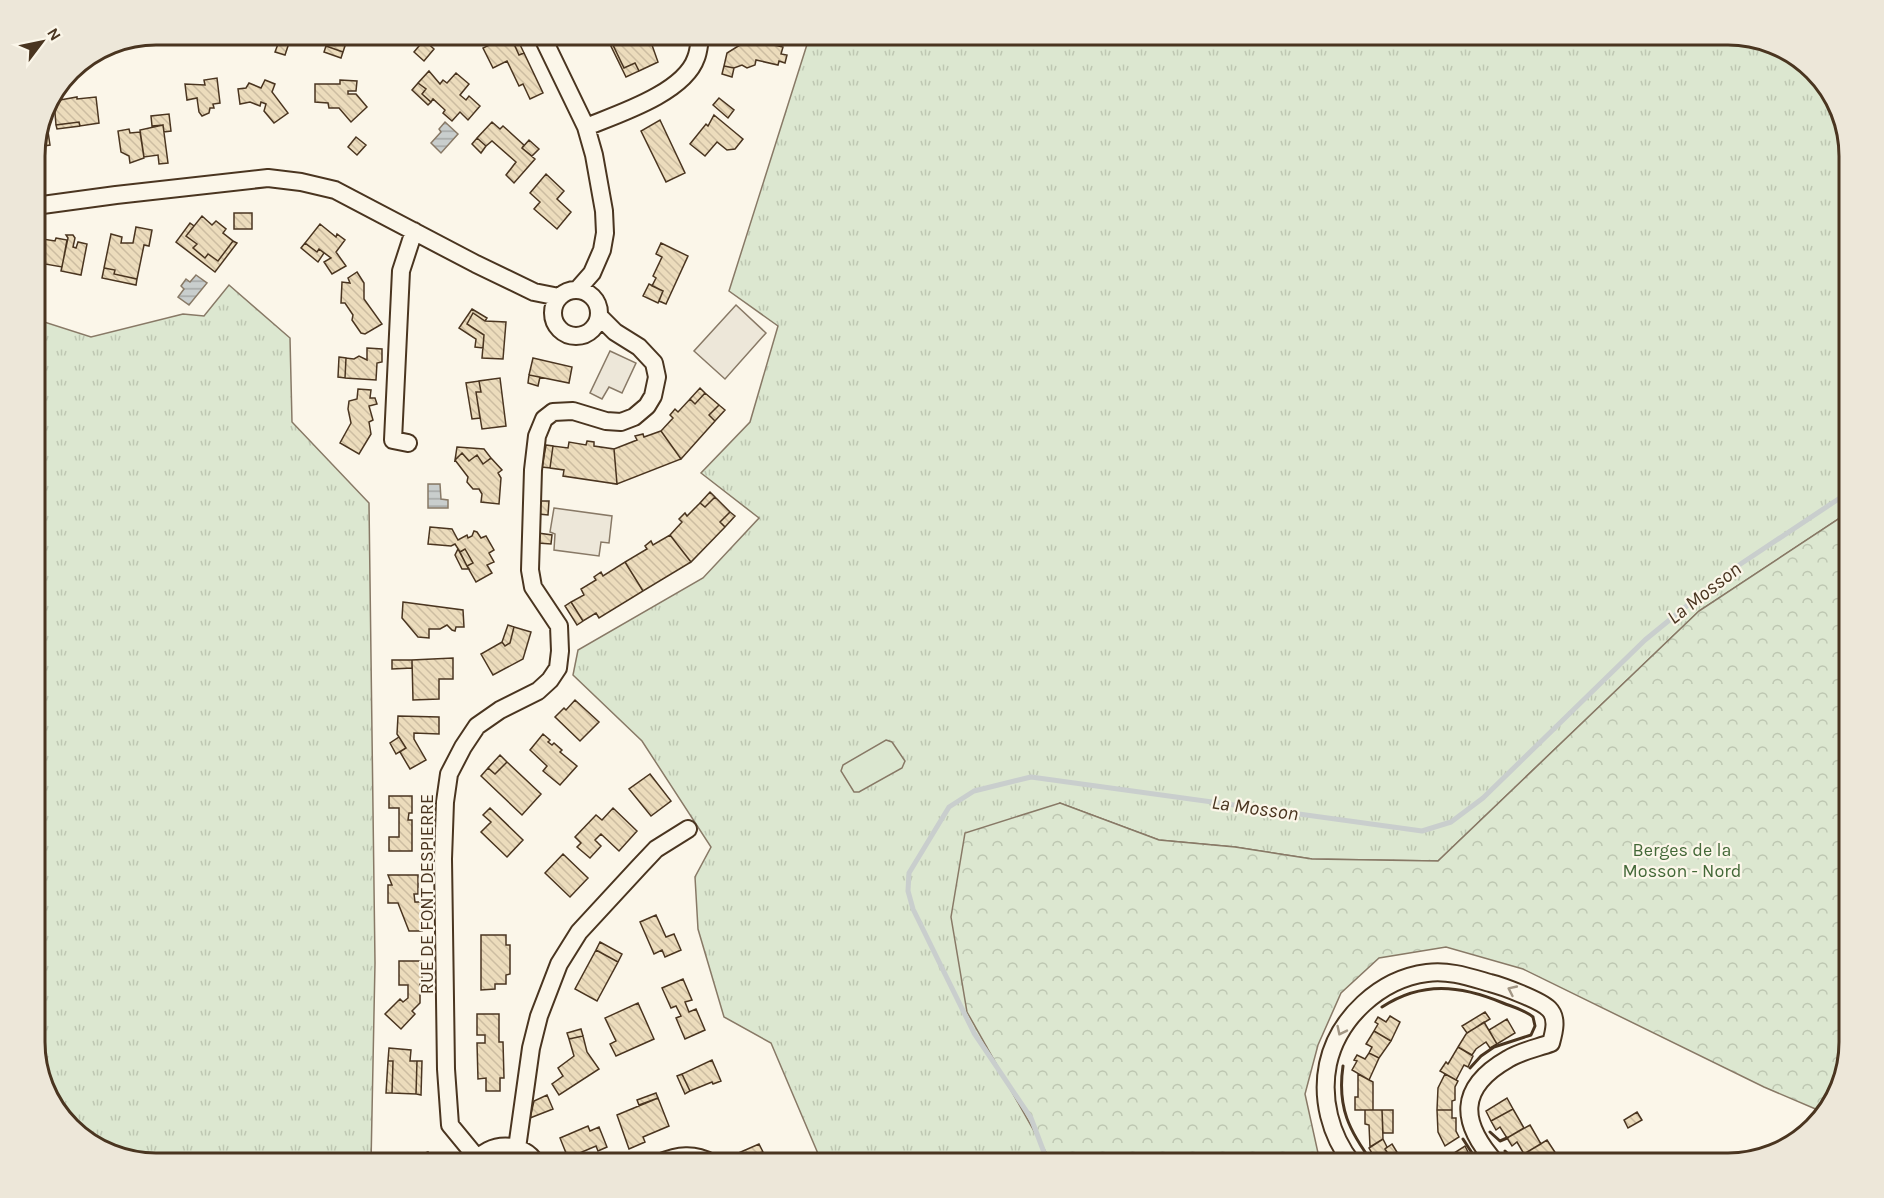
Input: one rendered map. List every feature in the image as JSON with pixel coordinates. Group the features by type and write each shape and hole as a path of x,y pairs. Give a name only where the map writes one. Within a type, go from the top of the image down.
{"street":[{"path":"547,45 586,127 594,155 603,211 605,233 602,250 584,292"},
{"path":"586,127 633,108 671,87 687,74 696,59 699,45"},
{"path":"45,205 268,178 301,182 335,190 556,304"},
{"path":"408,443 393,440 401,271 414,231"},
{"path":"571,291 584,292 599,308 596,322 581,336 566,334 556,324 556,304 571,291"},
{"name":"RUE DE FONT DESPIERRE","path":"471,1153 450,1125 446,1069 443,859 445,801 449,774 477,726 500,710 538,691 550,680 558,668 559,626 533,587 530,570 530,509 537,436 544,419 553,412 573,411 606,421 621,422 633,417 647,406 657,387 654,363 639,347 596,322"},
{"path":"517,1148 531,1048 539,1016 559,964 579,932 656,849 688,829"},
{"path":"1346,1153 1333,1128 1326,1102 1326,1077 1331,1053 1346,1022 1369,998 1402,979 1427,973 1454,973 1507,987 1549,1009 1556,1024 1551,1043 1510,1057 1489,1071 1471,1093 1468,1117 1487,1153"},
{"path":"485,1153 506,1146 527,1153"}],"green space":[{"path":"807,45 1735,45 1750,47 1777,56 1801,72 1812,83 1828,107 1837,134 1839,149 1839,519 1699,611 1438,861 1312,859 1235,847 1159,840 1060,803 1052,1153 818,1153 771,1043 724,1017 698,929 695,877 711,847 642,741 573,675 578,650 703,578 759,518 701,473 750,422 778,326 729,291"},
{"path":"229,285 290,338 292,422 369,503 375,963 371,1153 156,1153 127,1149 113,1145 94,1134 72,1115 56,1091 47,1064 45,1049 45,322 91,337 183,314 204,316"},
{"name":"Berges de la Mosson - Nord","path":"1839,519 1839,1042 1833,1078 1816,1109 1764,1087 1523,969 1446,947 1379,958 1341,993 1318,1045 1305,1094 1318,1153 1046,1153 967,1012 951,917 965,833 1060,803 1159,840 1235,847 1312,859 1438,861 1699,611"},
{"path":"886,740 892,742 905,761 902,768 859,792 854,792 841,771 843,765"}],"shaded area":[{"path":"445,122 458,134 441,153 431,143 441,132 439,129"},
{"path":"196,275 207,283 189,305 178,297 184,289 181,286 186,279 190,282"},
{"path":"736,305 766,333 725,379 694,351"},
{"path":"610,351 636,363 622,393 609,387 602,399 590,393"},
{"path":"428,484 440,484 441,499 448,500 448,508 428,508"},
{"path":"554,508 612,516 609,543 601,542 599,556 554,550 555,534 550,532"}],"building":[{"path":"278,45 288,45 285,55 275,52"},
{"path":"326,45 345,45 343,52"},
{"path":"420,45 430,45 434,49 424,61 414,52"},
{"path":"489,45 514,45 519,55 524,53 543,93 530,99 523,84 519,86 507,61 493,68 483,48"},
{"path":"514,45 520,45 524,53 519,55"},
{"path":"610,45 613,45 624,68 635,63 639,71 626,77"},
{"path":"613,45 652,45 658,62 639,71 635,63 624,68"},
{"path":"740,45 774,45 783,47 781,54 787,55 785,63 779,61 778,65 756,60 755,65 747,68 742,65 734,68 724,66 727,53"},
{"path":"326,46 343,52 341,58 324,52"},
{"path":"724,66 734,68 732,77 722,74"},
{"path":"429,71 440,84 443,80 447,83 456,73 469,84 460,95 466,100 469,96 480,106 468,120 460,112 452,121 443,113 445,110 433,99 431,102 422,94 426,89 418,83"},
{"path":"217,78 220,103 213,104 214,108 210,108 209,113 202,116 199,112 197,98 187,100 185,84 205,85 204,80"},
{"path":"265,80 275,84 272,92 288,113 274,123 264,111 266,104 261,102 260,106 250,102 240,104 238,89 246,88 249,83 261,88"},
{"path":"340,80 357,81 356,91 348,91 348,94 356,94 367,107 351,122 339,108 329,108 328,103 315,102 315,84 340,84"},
{"path":"418,83 426,89 422,94 431,102 428,105 412,90"},
{"path":"96,97 99,123 80,126 79,122 56,125 55,110 60,100"},
{"path":"719,98 734,110 728,118 713,105"},
{"path":"169,114 171,131 164,132 163,125 152,126 151,116"},
{"path":"714,115 743,139 735,149 727,150 717,142 705,156 690,144 706,124 708,126"},
{"path":"660,120 685,173 666,182 641,131"},
{"path":"79,122 80,126 57,129 56,125"},
{"path":"492,122 500,129 503,126 524,145 522,148 535,159 514,183 506,175 516,162 492,141 486,146 477,138"},
{"path":"163,125 168,163 159,164 158,155 144,157 140,130"},
{"path":"129,129 130,133 140,132 144,158 130,163 129,156 121,152 118,131"},
{"path":"48,131 50,145 45,146"},
{"path":"356,137 366,145 357,155 348,147"},
{"path":"477,138 486,146 481,153 472,144"},
{"path":"529,140 539,149 532,156 522,148"},
{"path":"546,174 564,191 557,199 571,212 557,229 534,209 540,202 530,193"},
{"path":"234,213 252,213 252,229 234,229"},
{"path":"202,216 212,225 216,221 226,229 223,233 233,241 218,261 208,254 205,258 193,248 197,244 186,236"},
{"path":"190,223 194,226 186,236 197,244 193,248 205,258 208,254 218,261 233,241 237,243 215,272 176,242"},
{"path":"320,224 336,237 337,234 345,240 336,252 346,266 332,274 324,262 331,258 305,243"},
{"path":"136,227 152,230 149,246 144,245 137,279 114,274 115,270 104,268 111,234 122,237 121,243 133,243"},
{"path":"66,235 73,235 75,238 73,247 76,248 78,242 87,244 81,275 61,271 68,238"},
{"path":"56,238 67,240 62,267 45,264 45,239 55,241"},
{"path":"305,243 317,252 319,249 324,253 318,262 301,248"},
{"path":"661,243 688,256 666,304 659,301 663,291 652,286 656,278 653,276 662,257 656,254"},
{"path":"104,268 115,270 114,274 137,279 136,285 102,278"},
{"path":"357,272 364,283 364,299 382,324 365,334 361,333 352,320 353,315 345,303 341,303 342,282 350,283 348,278"},
{"path":"649,284 663,291 658,303 643,296"},
{"path":"472,309 487,318 485,321 473,313 467,324 484,335 483,348 475,347 476,339 459,328"},
{"path":"473,313 485,321 506,322 503,359 482,358 484,335 467,324"},
{"path":"367,348 382,349 382,362 377,363 376,380 345,378 346,358 354,359 359,356 367,360"},
{"path":"339,357 346,358 345,378 338,377"},
{"path":"533,358 572,367 569,383 529,375"},
{"path":"529,375 540,377 538,386 528,383"},
{"path":"500,378 506,426 482,429 476,392 481,392 479,381"},
{"path":"479,381 481,392 476,392 480,418 472,419 466,383"},
{"path":"700,388 705,393 695,404 690,399"},
{"path":"358,389 371,390 370,398 375,398 377,404 369,406 373,420 369,422 371,434 359,454 340,443 351,423 349,401 357,399"},
{"path":"705,393 719,405 709,415 715,421 681,459 661,431 673,418 670,415 675,409 678,412 690,399 695,404"},
{"path":"719,405 725,410 715,421 709,415"},
{"path":"661,431 681,459 617,484 614,449 637,440 635,436 643,434 644,437"},
{"path":"587,441 594,442 594,446 614,449 617,484 563,476 564,470 550,468 553,446 568,448 569,442 586,445"},
{"path":"546,445 553,446 550,468 542,467"},
{"path":"457,447 484,449 491,458 483,464 477,455 469,461 462,453 455,460"},
{"path":"462,453 469,461 477,455 483,464 491,458 502,470 498,473 501,478 499,504 481,502 482,494 479,489 473,489 467,482 468,477 455,460"},
{"path":"710,492 715,497 705,507 700,503"},
{"path":"715,497 730,512 720,522 725,527 691,562 670,535 682,522 679,519 685,513 687,516 700,503 705,507"},
{"path":"540,501 549,501 548,515 539,514"},
{"path":"730,512 735,516 725,527 720,522"},
{"path":"430,527 452,529 458,540 467,535 468,538 472,536 474,531 481,538 486,536 494,550 489,553 494,562 487,565 492,573 476,582 467,566 473,563 465,549 460,552 455,544 451,546 428,544"},
{"path":"538,533 552,535 551,544 538,543"},
{"path":"670,535 691,562 643,591 625,562 647,549 645,546 651,541 653,545"},
{"path":"458,549 469,569 462,569 455,555"},
{"path":"465,549 473,563 467,566 460,552"},
{"path":"625,562 643,591 599,618 596,613 583,621 571,602 584,595 581,589 596,580 594,577 601,572 603,576"},
{"path":"403,602 463,610 464,627 456,627 455,631 447,625 440,629 429,629 429,638 418,637 402,618"},
{"path":"571,602 583,621 577,625 565,606"},
{"path":"508,625 514,627 510,643 505,646 502,642"},
{"path":"514,627 531,632 523,659 493,675 481,654 502,642 505,646 510,643"},
{"path":"453,658 453,679 439,679 439,699 413,700 412,660"},
{"path":"392,660 412,660 412,668 392,669"},
{"path":"575,700 599,722 580,741 555,717"},
{"path":"398,716 439,717 439,734 414,733 414,739 426,760 410,769 400,752 406,748 397,734"},
{"path":"543,734 550,740 548,742 552,745 554,743 562,750 560,752 577,766 560,785 543,771 547,766 530,750"},
{"path":"399,737 406,748 396,754 390,743"},
{"path":"500,755 507,762 495,774 488,768"},
{"path":"507,762 541,794 522,815 481,776 488,768 495,774"},
{"path":"650,774 671,801 651,816 629,789"},
{"path":"389,796 412,796 412,813 409,813 408,820 412,820 412,851 389,851 389,837 399,837 399,808 389,808"},
{"path":"490,808 523,840 507,857 481,832 491,822 483,815"},
{"path":"613,808 637,831 619,851 601,834 595,840 601,846 590,858 577,847 581,843 575,837 596,815 602,820"},
{"path":"563,854 588,878 570,897 545,873"},
{"path":"388,875 418,875 418,894 414,894 415,902 422,902 422,931 409,931 398,903 388,903 388,885 392,885"},
{"path":"656,915 666,937 674,934 681,950 665,957 662,950 654,954 640,922"},
{"path":"481,935 506,935 506,945 510,945 510,974 506,975 506,984 495,984 495,989 481,990"},
{"path":"600,942 622,954 618,962 596,950"},
{"path":"596,950 618,962 597,1001 575,989"},
{"path":"399,961 422,961 420,1003 412,1011 415,1014 401,1029 385,1014 400,999 403,1002 408,998 408,985 399,985"},
{"path":"683,979 692,1000 685,1002 689,1012 696,1009 705,1030 685,1039 676,1018 681,1016 676,1006 671,1008 662,988"},
{"path":"638,1003 654,1039 616,1056 610,1044 616,1041 605,1018"},
{"path":"1485,1012 1490,1019 1467,1033 1462,1026"},
{"path":"477,1014 499,1014 499,1042 503,1042 504,1078 500,1078 500,1091 486,1091 486,1078 478,1079 477,1043 485,1043 485,1035 477,1035"},
{"path":"1390,1016 1400,1022 1391,1041 1374,1031 1378,1024 1375,1022 1378,1017 1386,1022"},
{"path":"1507,1019 1515,1033 1497,1044 1489,1030"},
{"path":"1484,1022 1497,1044 1490,1048 1486,1042 1472,1055 1458,1047 1466,1034"},
{"path":"581,1029 583,1036 569,1039 567,1033"},
{"path":"1374,1031 1391,1041 1379,1058 1369,1053 1372,1047 1366,1044"},
{"path":"583,1036 587,1052 599,1069 559,1095 552,1084 563,1076 558,1068 574,1056 569,1039"},
{"path":"1458,1047 1473,1056 1468,1067 1464,1065 1456,1080 1440,1071 1446,1062 1448,1064"},
{"path":"389,1048 411,1050 410,1061 417,1061 416,1094 392,1093 393,1061 388,1061"},
{"path":"1369,1053 1379,1058 1369,1080 1352,1070 1357,1061 1354,1060 1357,1055 1365,1059"},
{"path":"712,1060 721,1081 713,1084 712,1082 690,1091 682,1074"},
{"path":"388,1061 393,1061 392,1093 386,1093"},
{"path":"417,1061 422,1061 421,1095 416,1094"},
{"path":"682,1074 690,1091 685,1094 677,1076"},
{"path":"1358,1074 1373,1082 1373,1110 1355,1110 1355,1097 1358,1097"},
{"path":"1445,1074 1458,1081 1455,1087 1455,1100 1452,1101 1452,1110 1437,1110 1438,1088"},
{"path":"656,1093 658,1098 639,1105 637,1100"},
{"path":"547,1095 553,1109 530,1118 534,1101"},
{"path":"658,1098 669,1126 643,1137 645,1142 629,1149 617,1115"},
{"path":"1507,1098 1513,1109 1491,1121 1486,1111"},
{"path":"1513,1109 1524,1128 1507,1138 1500,1127 1496,1130 1491,1121"},
{"path":"1365,1110 1382,1110 1383,1139 1370,1147 1369,1125 1365,1124"},
{"path":"1382,1110 1393,1110 1393,1133 1383,1133"},
{"path":"1437,1110 1452,1110 1452,1118 1456,1118 1456,1131 1459,1137 1445,1146 1438,1132"},
{"path":"1637,1112 1642,1120 1628,1128 1624,1120"},
{"path":"1530,1125 1541,1144 1523,1153 1517,1142 1512,1146 1507,1138"},
{"path":"588,1126 590,1131 599,1127 607,1147 598,1151 596,1146 580,1153 566,1153 560,1138"},
{"path":"1383,1139 1388,1153 1372,1153 1369,1148"},
{"path":"1547,1140 1555,1153 1526,1153"},
{"path":"759,1144 763,1152 759,1153 739,1153"},
{"path":"1392,1144 1398,1153 1388,1153 1385,1149"},
{"path":"1465,1146 1468,1153 1454,1153"}],"waterway":[{"name":"La Mosson","path":"1044,1153 1031,1118 974,1033 913,909 908,891 909,873 949,807 974,791 1031,777 1422,831 1451,822 1483,798 1645,640 1727,573 1839,499"}],"wall":[{"path":"1382,1007 1412,993 1441,989 1472,992 1533,1017 1535,1026 1531,1035 1494,1047 1470,1068"},
{"path":"1343,1066 1342,1094 1347,1118 1366,1153"},
{"path":"1490,1132 1500,1141 1507,1138"},
{"path":"1463,1139 1472,1153"}]}
